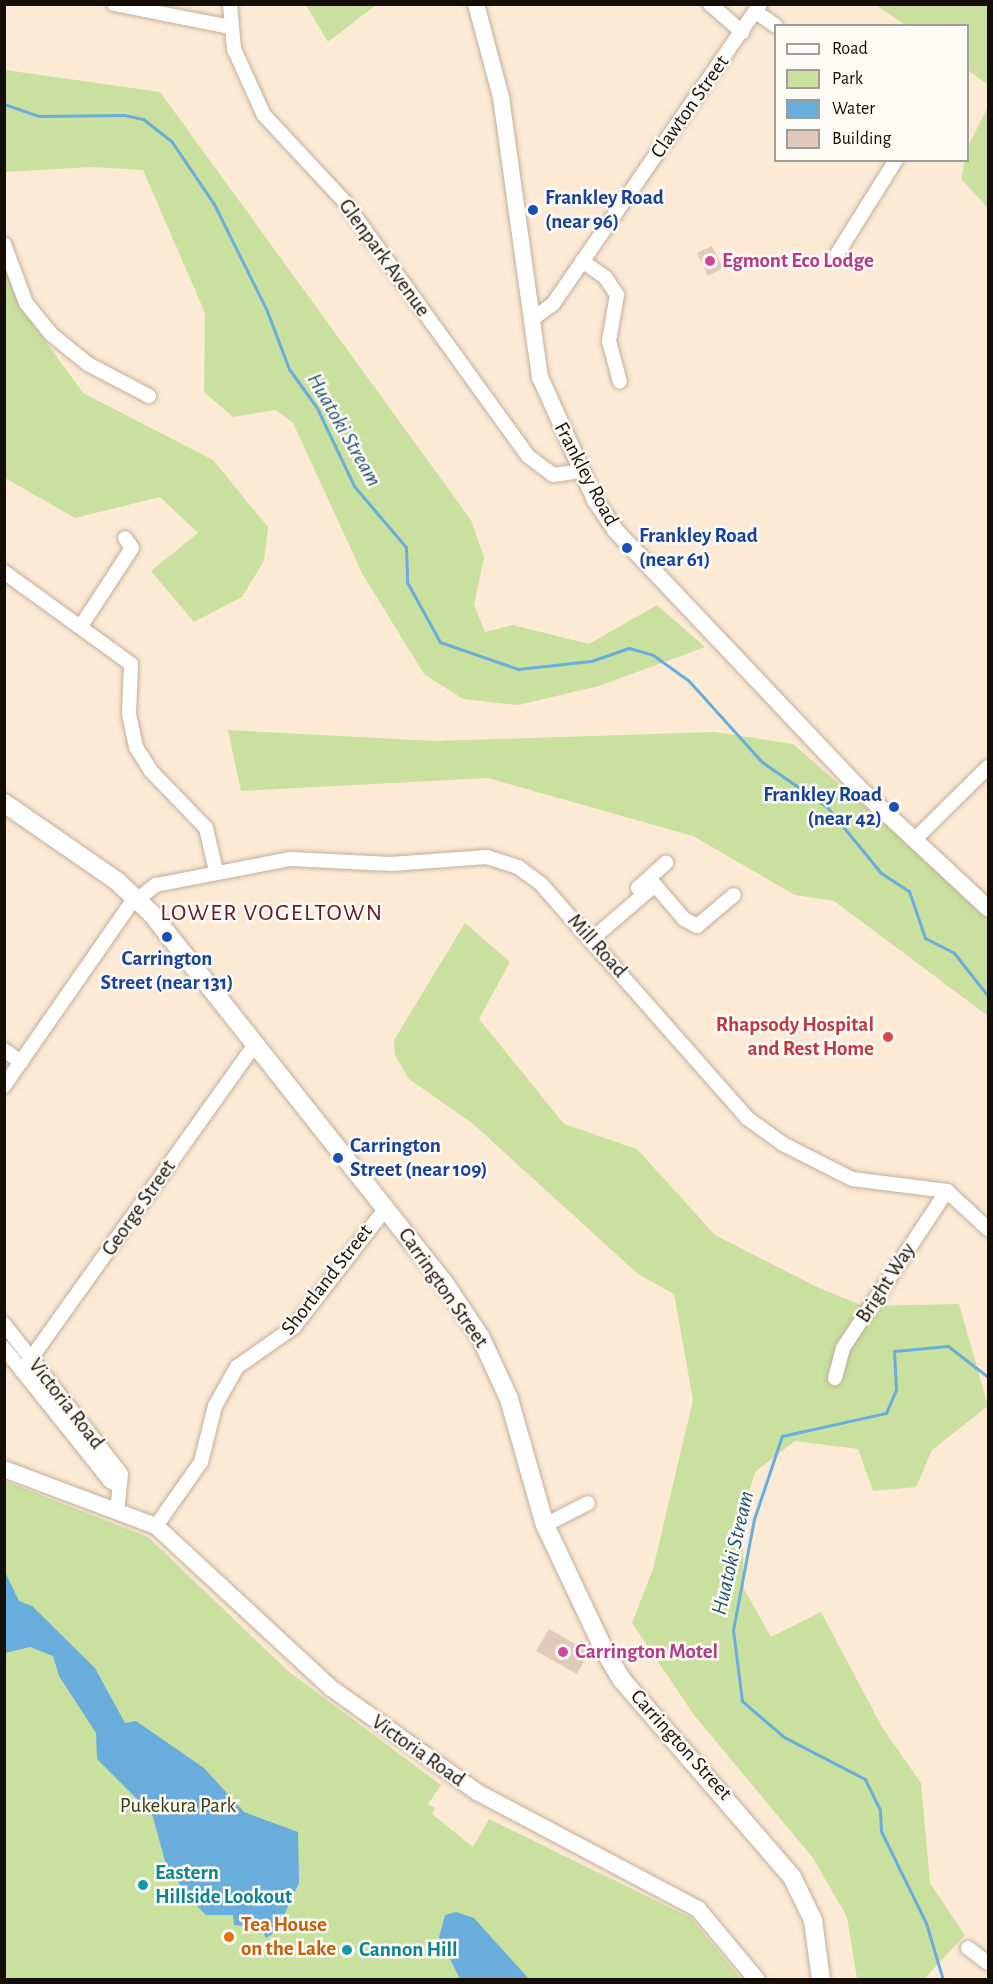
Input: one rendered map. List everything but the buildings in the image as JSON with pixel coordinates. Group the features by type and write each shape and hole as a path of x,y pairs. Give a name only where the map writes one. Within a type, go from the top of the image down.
{"main road":[{"name":"Carrington Street","path":"4,803 137,898 386,1208 464,1311 496,1367 520,1428 545,1525 622,1680 792,1877 813,1920 821,1980"}],"street":[{"path":"114,4 230,27"},
{"name":"Glenpark Avenue","path":"230,4 230,27 241,72 264,115 344,201 508,432 553,475 581,471"},
{"name":"Frankley Road","path":"476,4 501,97 540,377 581,471 616,531 914,840 988,908"},
{"path":"710,4 742,32"},
{"path":"758,8 774,24"},
{"name":"Clawton Street","path":"531,320 553,304 758,8"},
{"path":"837,254 895,162"},
{"path":"4,244 26,303 51,334 88,364 149,396"},
{"path":"582,261 605,277 617,295 609,342 620,382"},
{"path":"81,626 132,548 125,538"},
{"path":"4,572 131,664 129,714 136,747 151,771 206,828 216,871"},
{"path":"914,840 988,766"},
{"name":"Mill Road","path":"137,898 156,885 216,871 290,859 391,864 487,857 518,867 541,884 589,936 732,1103 783,1144 852,1179 947,1191"},
{"path":"589,936 666,863"},
{"path":"589,936 655,885 684,919 697,926 734,895"},
{"path":"4,1086 137,898"},
{"name":"George Street","path":"27,1366 255,1044"},
{"path":"4,1050 21,1062"},
{"path":"947,1191 988,1229"},
{"name":"Bright Way","path":"835,1378 843,1348 947,1191"},
{"name":"Shortland Street","path":"156,1526 201,1462 215,1406 237,1367 294,1327 386,1208"},
{"name":"Victoria Road","path":"4,1324 27,1366 119,1486 117,1510 156,1526 331,1688 477,1792 698,1909 757,1980"},
{"name":"Victoria Road","path":"4,1348 27,1366"},
{"path":"4,1468 117,1510"},
{"path":"545,1525 588,1503"},
{"path":"968,1948 988,1964"}],"green space":[{"path":"306,5 376,5 328,42"},
{"path":"876,5 988,5 988,85 969,71 969,24 904,24"},
{"path":"5,70 160,92 471,520 484,557 474,605 485,632 513,625 589,644 657,605 705,647 599,686 518,705 463,699 424,674 363,575 293,423 276,410 233,417 204,392 205,313 143,170 91,167 5,172"},
{"path":"988,107 988,208 961,179 965,162 969,162 969,144"},
{"path":"4,248 28,317 83,393 213,460 268,527 264,561 242,597 194,622 151,571 198,533 160,497 75,518 5,478"},
{"path":"228,730 435,741 715,732 793,744 988,914 988,1016 834,901 795,895 693,836 488,778 241,791"},
{"path":"465,923 510,962 479,1019 564,1124 637,1149 715,1235 817,1287 863,1306 959,1304 988,1406 932,1450 916,1487 873,1491 858,1449 795,1441 756,1471 742,1511 744,1589 771,1637 821,1612 882,1727 921,1783 930,1883 965,1935 924,1979 857,1979 847,1917 813,1858 694,1715 632,1623 653,1569 693,1400 674,1294 638,1274 472,1123 409,1079 395,1055 394,1040"},
{"name":"Pukekura Park","path":"5,1481 148,1537 288,1671 441,1785 428,1804 435,1808 432,1814 473,1847 489,1819 691,1918 741,1979 5,1980"}],"water":[{"path":"5,1572 19,1601 32,1606 95,1668 125,1723 136,1721 204,1768 244,1812 298,1832 299,1883 276,1932 266,1938 261,1928 234,1925 233,1915 206,1915 194,1903 167,1868 152,1814 97,1759 96,1733 59,1676 53,1656 30,1647 5,1653"},
{"path":"456,1912 474,1918 529,1979 460,1979 439,1937 445,1915"}],"waterway":[{"name":"Huatoki Stream","path":"4,104 39,116 124,115 143,119 172,142 214,204 267,311 289,369 317,408 354,486 406,547 407,582 440,642 518,669 591,661 629,648 653,655 689,681 762,762 827,807 881,873 909,891 925,938 954,953 988,996"},
{"name":"Huatoki Stream","path":"943,1980 926,1923 881,1831 880,1810 865,1779 784,1737 742,1701 733,1630 754,1519 782,1436 886,1413 896,1389 894,1351 948,1346 988,1377"}],"place":[{"name":"Frankley Road (near 96)","path":"533,210"},
{"name":"Egmont Eco Lodge","path":"710,261"},
{"name":"Frankley Road (near 61)","path":"627,548"},
{"name":"Frankley Road (near 42)","path":"894,807"},
{"name":"Carrington Street (near 131)","path":"167,937"},
{"name":"Rhapsody Hospital and Rest Home","path":"888,1037"},
{"name":"Carrington Street (near 109)","path":"338,1158"},
{"name":"Carrington Motel","path":"563,1652"},
{"name":"Eastern Hillside Lookout","path":"143,1885"},
{"name":"Tea House on the Lake","path":"229,1937"},
{"name":"Cannon Hill","path":"347,1950"}],"district":[{"name":"LOWER VOGELTOWN","path":"272,914"}]}
